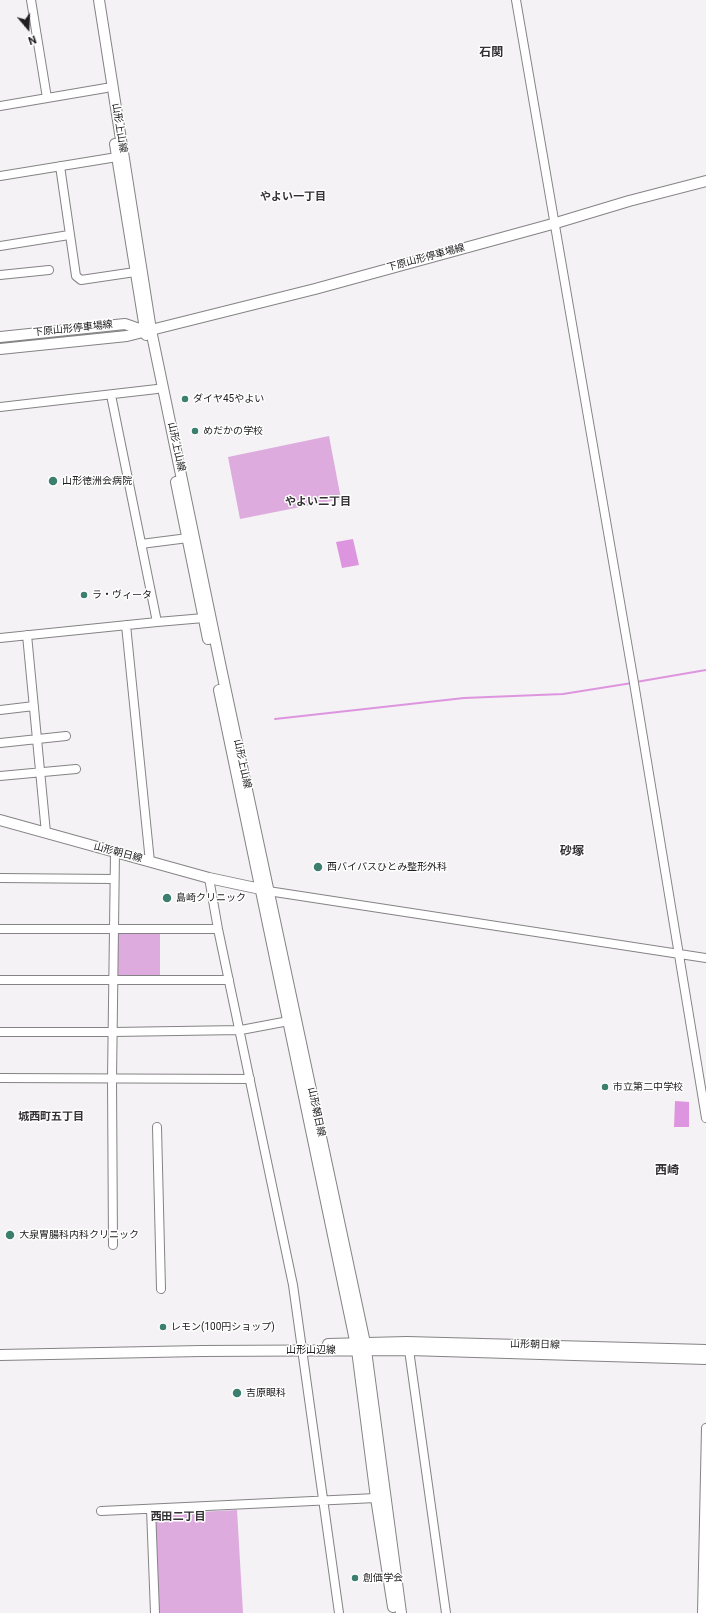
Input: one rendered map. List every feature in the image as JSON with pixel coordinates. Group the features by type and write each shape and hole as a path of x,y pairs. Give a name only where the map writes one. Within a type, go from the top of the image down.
{"main road":[{"name":"山形上山線","path":"92,0 135,272 264,890"},
{"name":"山形上山線","path":"99,0 157,389 204,618 264,890"},
{"name":"下原山形停車場線","path":"0,348 127,336 315,289 556,223 629,201 706,181"},
{"name":"下原山形停車場線","path":"0,337 125,324 148,330"},
{"name":"山形朝日線","path":"0,820 209,878 264,890 360,1347"},
{"name":"山形朝日線","path":"360,1347 407,1342 706,1350"},
{"name":"山形山辺線","path":"0,1355 302,1347"},
{"name":"山形朝日線","path":"360,1347 409,1350 706,1359"},
{"name":"山形山辺線","path":"0,1350 360,1347"},
{"path":"360,1347 376,1498 394,1613"},
{"path":"360,1347 401,1613"}],"street":[{"path":"31,0 47,98"},
{"path":"516,0 556,223 706,1118"},
{"path":"0,106 106,88"},
{"path":"0,176 117,157"},
{"path":"60,166 76,276 81,280 135,272"},
{"path":"0,246 69,235"},
{"path":"0,275 49,270"},
{"path":"0,407 157,389"},
{"path":"111,395 157,622"},
{"path":"141,544 188,538"},
{"path":"0,638 204,618"},
{"path":"126,625 150,862"},
{"path":"27,635 46,833"},
{"path":"0,710 34,706"},
{"path":"0,743 66,736"},
{"path":"0,776 76,769"},
{"path":"113,1245 112,980 114,852"},
{"path":"0,878 113,879"},
{"path":"209,878 218,929 241,1030 293,1285 339,1613"},
{"path":"264,890 706,958"},
{"path":"0,929 218,929"},
{"path":"0,980 229,980"},
{"path":"0,1032 241,1030 292,1020"},
{"path":"0,1078 250,1079"},
{"path":"157,1127 161,1289"},
{"path":"409,1350 446,1613"},
{"path":"702,1613 706,1428"},
{"path":"101,1511 376,1498"},
{"path":"151,1509 155,1613"}],"shaded area":[{"path":"329,436 341,499 240,519 228,457"},
{"path":"353,539 359,565 342,568 336,542"},
{"path":"115,933 160,933 160,977 115,977"},
{"path":"675,1101 689,1102 689,1127 674,1127"},
{"path":"237,1510 243,1613 159,1613 155,1519 160,1514"}],"waterway":[{"path":"636,682 706,670"},
{"path":"275,719 464,698 563,694 632,683"}],"place":[{"name":"ダイヤ45やよい","path":"185,399"},
{"name":"めだかの学校","path":"195,431"},
{"name":"山形徳洲会病院","path":"53,481"},
{"name":"ラ・ヴィータ","path":"84,595"},
{"name":"西バイパスひとみ整形外科","path":"318,867"},
{"name":"島崎クリニック","path":"167,898"},
{"name":"市立第二中学校","path":"605,1087"},
{"name":"大泉胃腸科内科クリニック","path":"10,1235"},
{"name":"レモン(100円ショップ)","path":"163,1327"},
{"name":"吉原眼科","path":"237,1393"},
{"name":"創価学会","path":"355,1578"}],"district":[{"name":"石関","path":"491,53"},
{"name":"やよい一丁目","path":"293,197"},
{"name":"やよい二丁目","path":"318,502"},
{"name":"砂塚","path":"572,852"},
{"name":"城西町五丁目","path":"51,1117"},
{"name":"西崎","path":"667,1171"},
{"name":"西田二丁目","path":"178,1517"}]}
